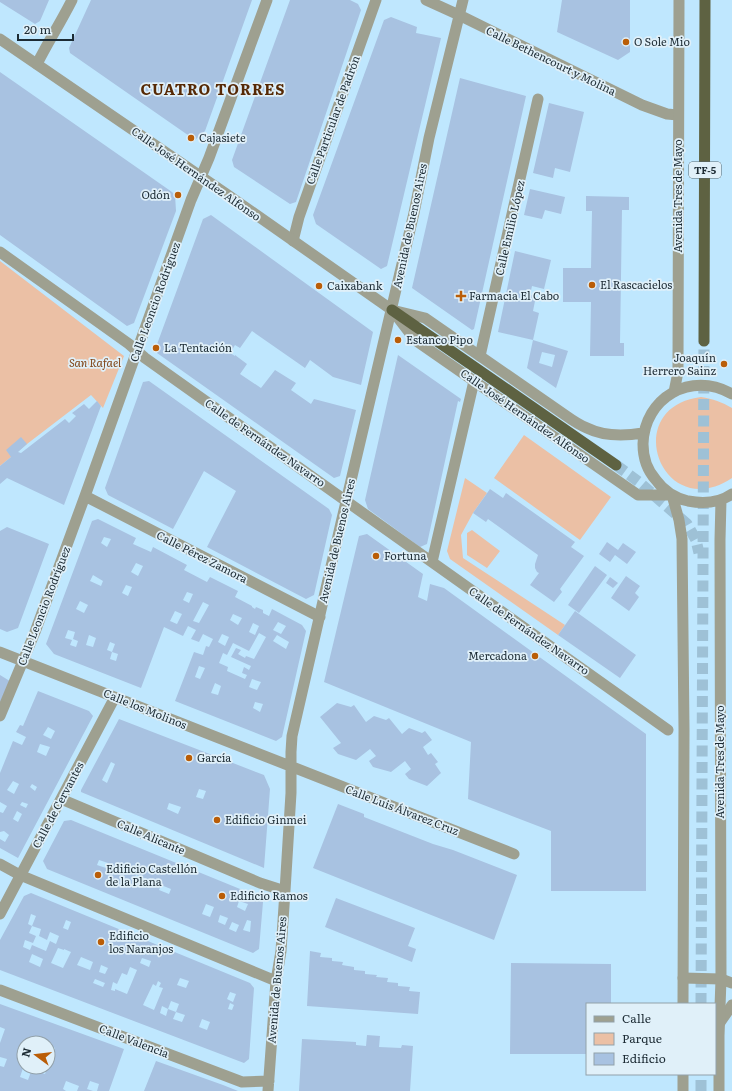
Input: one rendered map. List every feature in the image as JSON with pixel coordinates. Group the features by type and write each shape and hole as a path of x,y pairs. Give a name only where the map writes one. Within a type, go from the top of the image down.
{"highway":[{"name":"TF-5","path":"704,340 705,0"},
{"path":"392,310 616,465"}],"street":[{"path":"37,64 64,18 72,0"},
{"name":"Calle Leoncio Rodríguez","path":"0,716 23,661 85,496 191,200 216,141 267,0"},
{"name":"Calle Particular de Padrón","path":"293,241 299,217 376,0"},
{"name":"Calle Bethencourt y Molina","path":"426,0 642,105 667,114 678,115"},
{"name":"Avenida de Buenos Aires","path":"269,1086 276,981 281,951 285,891 291,793 290,767 292,736 416,206 429,138 463,0"},
{"name":"Avenida Tres de Mayo","path":"674,392 678,367 678,0"},
{"name":"Calle José Hernández Alfonso","path":"0,39 392,310 415,340 638,495 672,496"},
{"name":"Calle Emilio López","path":"480,356 538,99"},
{"name":"Calle de Fernández Navarro","path":"0,252 129,344 145,358 668,730"},
{"name":"Calle José Hernández Alfonso","path":"392,310 425,318 565,415 587,428 597,432 622,436 643,433"},
{"path":"432,562 474,381"},
{"path":"732,394 716,386 704,385 690,385 674,392 662,400 654,409 643,433 643,451 645,461 651,475 662,488 672,496 683,500 707,503 721,500 732,494"},
{"name":"Calle Pérez Zamora","path":"85,496 320,617"},
{"path":"672,496 679,520 682,539 684,730 683,1003"},
{"name":"Avenida Tres de Mayo","path":"719,1091 721,979 721,500"},
{"name":"Calle los Molinos","path":"0,652 290,767"},
{"name":"Calle de Cervantes","path":"0,914 115,697"},
{"name":"Calle Luis Álvarez Cruz","path":"290,767 514,854"},
{"name":"Calle Alicante","path":"61,799 260,883 285,891"},
{"path":"0,864 20,875 276,981"},
{"path":"682,978 721,979 732,983"},
{"name":"Calle Valencia","path":"0,990 242,1082 269,1086"},
{"path":"719,1024 732,1005"},
{"path":"683,1075 683,1091"}],"green space":[{"name":"San Rafael","path":"0,261 124,356 103,408 91,395 0,466"},
{"path":"701,397 717,401 732,408 732,478 707,488 686,487 669,476 659,459 656,439 661,420 676,405"},
{"path":"524,435 611,497 580,540 494,478"},
{"path":"465,478 487,493 473,513 461,535 463,558 565,625 558,635 450,559 447,551"},
{"path":"472,530 500,551 487,568 467,555 467,533"}],"building":[{"path":"0,0 49,0 40,21 35,24 0,2"},
{"path":"91,0 252,0 205,131 195,140 70,53 69,48"},
{"path":"290,0 350,0 358,4 361,10 296,202 290,204 234,167 232,160"},
{"path":"562,0 630,0 630,52 618,60 557,32"},
{"path":"391,17 417,27 416,33 441,38 387,266 381,269 316,224 313,215 384,20"},
{"path":"0,72 175,195 176,211 134,323 127,326 0,235"},
{"path":"460,78 526,96 474,329 472,330 412,288"},
{"path":"549,103 584,112 570,172 555,168 553,178 533,173"},
{"path":"530,189 565,197 561,214 545,210 542,219 524,215"},
{"name":"El Rascacielos","path":"586,196 629,197 629,210 622,210 620,343 624,343 624,356 590,356 591,302 563,302 563,268 591,268 592,211 586,211"},
{"path":"211,215 373,332 361,385 333,377 310,360 305,368 252,331 240,348 235,345 230,353 247,364 240,374 261,388 275,370 296,383 291,390 311,404 314,399 356,410 340,476 334,478 157,353 156,347 203,219"},
{"path":"515,251 551,260 544,289 532,286 530,295 536,296 533,311 539,313 533,340 498,332"},
{"path":"533,340 568,351 556,388 527,368","holes":["542,352 555,355 552,367 539,363"]},
{"path":"398,355 461,399 460,402 458,401 427,544 420,547 368,509 365,500"},
{"path":"149,381 329,509 332,515 314,595 306,599 207,547 236,491 204,471 173,529 108,495 105,488 143,382"},
{"path":"97,401 101,406 64,505 7,478 0,484 0,466 11,457 6,450 21,437 27,444 18,452 21,453 65,419 69,423 76,416 72,413 84,404 89,409"},
{"path":"490,489 503,498 506,493 575,542 571,547 584,556 560,589 562,592 554,602 530,585 539,573 535,568 538,555 488,519 486,522 473,513"},
{"path":"98,519 136,538 133,544 151,552 153,547 187,565 184,570 207,582 210,577 238,591 235,597 255,609 256,607 263,610 263,613 269,616 272,609 302,625 306,631 282,737 276,741 175,701 194,652 203,655 206,646 209,647 213,639 203,634 199,642 191,639 196,630 188,626 183,636 164,627 141,688 54,654 46,644 92,521","holes":["104,537 111,539 107,547 101,543","136,563 143,566 138,576 131,572","93,575 103,581 101,586 90,581","126,585 132,587 128,596 122,593","187,592 193,594 189,603 183,600","80,601 88,605 84,613 76,609","203,602 209,605 199,623 193,621","175,611 182,614 177,624 170,621","233,614 242,618 238,625 230,620","278,622 286,626 281,634 273,630","253,623 259,626 255,635 249,632","68,630 75,632 73,639 78,641 76,647 70,645 72,640 65,638","259,633 266,637 254,659 246,656 245,658 238,654 241,650 236,648 231,657 251,666 249,670 244,667 242,673 247,675 245,679 227,671 228,667 219,663 223,653 227,655 233,643 249,651","222,634 229,637 225,646 218,642","89,635 96,638 93,647 86,645","277,635 289,642 286,649 273,641","110,642 115,644 112,652 107,650","112,652 118,654 116,661 110,659","199,666 205,668 200,679 195,677","252,679 261,682 257,690 249,687","215,683 221,686 218,695 211,693","255,702 263,704 260,712 253,708"]},
{"path":"7,527 49,544 18,628 7,632 0,629 0,531"},
{"path":"367,534 423,574 418,597 427,601 430,584 444,588 646,734 646,891 551,891 551,831 468,799 471,742 324,682 359,536"},
{"path":"607,542 618,550 623,543 636,552 627,564 615,555 610,562 599,554"},
{"path":"595,566 607,575 579,613 568,605"},
{"path":"626,576 640,586 635,593 639,597 629,611 611,598"},
{"path":"610,577 618,583 613,588 606,583"},
{"path":"575,611 636,655 620,678 558,635"},
{"path":"0,675 13,683 0,709"},
{"path":"38,691 89,711 93,716 18,858 0,848 0,839 5,842 9,835 4,831 0,832 0,812 3,813 7,806 0,802 0,773 13,741 22,745 26,737 16,732 20,725 23,726","holes":["48,727 55,731 51,739 43,735","40,744 50,747 46,756 37,752","13,781 19,784 14,794 7,790","32,784 37,787 35,791 30,787","22,802 28,804 26,808 20,805","17,811 22,814 18,822 13,819"]},
{"path":"337,703 351,707 354,705 366,722 374,716 386,720 389,718 402,734 409,728 422,733 425,731 432,740 423,747 428,755 431,753 438,762 435,764 441,773 427,786 409,779 405,774 411,769 405,761 391,772 373,767 369,761 376,756 370,749 356,760 338,754 333,748 341,743 320,717"},
{"path":"119,719 264,775 270,789 264,868 81,792","holes":["111,762 115,764 107,783 102,780","199,789 206,791 203,799 196,797","169,803 181,807 178,814 167,809"]},
{"path":"338,804 364,814 364,817 517,875 494,940 313,868"},
{"path":"71,820 257,896 263,902 259,949 253,953 47,869 43,861 64,821","holes":["99,860 108,863 106,868 97,865","136,875 149,880 147,886 134,880","161,885 171,889 169,894 159,890","239,901 248,904 245,911 237,907","206,904 214,907 210,917 202,914","220,915 228,918 225,925 218,922","247,920 251,921 250,932 243,930","232,922 239,925 236,932 229,929"]},
{"path":"31,893 250,983 254,988 249,1059 244,1063 0,970 0,940 24,896","holes":["31,914 36,916 32,926 28,924","66,920 71,922 68,930 63,928","32,926 41,929 39,936 47,940 50,932 59,936 56,944 50,941 46,951 32,945 30,950 23,947 25,940 33,943 36,936 29,933","58,948 71,952 63,968 51,963","32,954 43,959 40,967 29,962","81,957 93,962 90,970 77,965","142,958 151,961 149,967 140,963","101,965 108,968 105,974 99,972","130,967 137,970 127,994 115,989 115,991 111,990 113,982 117,984 122,973 127,975","180,978 189,981 186,988 177,985","95,979 105,983 103,987 93,983","158,981 161,983 159,987 163,988 154,1010 143,1005 153,984 156,986","230,992 236,994 233,1002 227,999","171,1001 179,1004 176,1012 168,1009","230,1003 234,1005 232,1010 228,1009","162,1006 168,1009 166,1016 160,1013","176,1012 185,1015 182,1022 173,1019","202,1019 210,1022 207,1030 199,1027"]},
{"path":"336,898 415,928 408,946 416,949 412,962 325,927"},
{"path":"310,951 321,953 320,957 332,958 332,961 343,962 342,965 354,967 354,970 365,971 365,974 388,978 387,982 398,983 398,986 410,987 409,991 420,992 418,1014 307,1006"},
{"path":"511,963 611,964 611,1003 586,1003 586,1054 510,1054"},
{"path":"0,1004 124,1049 109,1091 97,1091 99,1084 90,1081 87,1089 93,1091 77,1091 79,1086 66,1081 63,1089 66,1091 0,1091 0,1066 4,1067 7,1059 0,1057 0,1043 5,1029 0,1027"},
{"path":"367,1035 380,1036 379,1047 401,1048 402,1045 413,1046 410,1091 299,1091 302,1039 356,1042 356,1045 366,1046"},
{"path":"156,1061 223,1085 238,1091 144,1091"}],"tunnel":[{"path":"701,1003 704,341"},
{"path":"616,465 639,482 687,524 696,540 699,553"},
{"path":"701,1075 701,1091"}],"place":[{"name":"O Sole Mio","path":"626,42"},
{"name":"Cajasiete","path":"191,138"},
{"name":"Odón","path":"178,195"},
{"name":"El Rascacielos","path":"592,285"},
{"name":"Caixabank","path":"319,286"},
{"name":"Farmacia El Cabo","path":"461,296"},
{"name":"Estanco Pipo","path":"398,340"},
{"name":"La Tentación","path":"156,348"},
{"name":"Joaquín Herrero Sainz","path":"724,364"},
{"name":"Fortuna","path":"376,556"},
{"name":"Mercadona","path":"535,656"},
{"name":"García","path":"189,758"},
{"name":"Edificio Ginmei","path":"217,820"},
{"name":"Edificio Castellón de la Plana","path":"98,875"},
{"name":"Edificio Ramos","path":"222,896"},
{"name":"Edificio los Naranjos","path":"101,942"}],"district":[{"name":"CUATRO TORRES","path":"213,90"}]}
